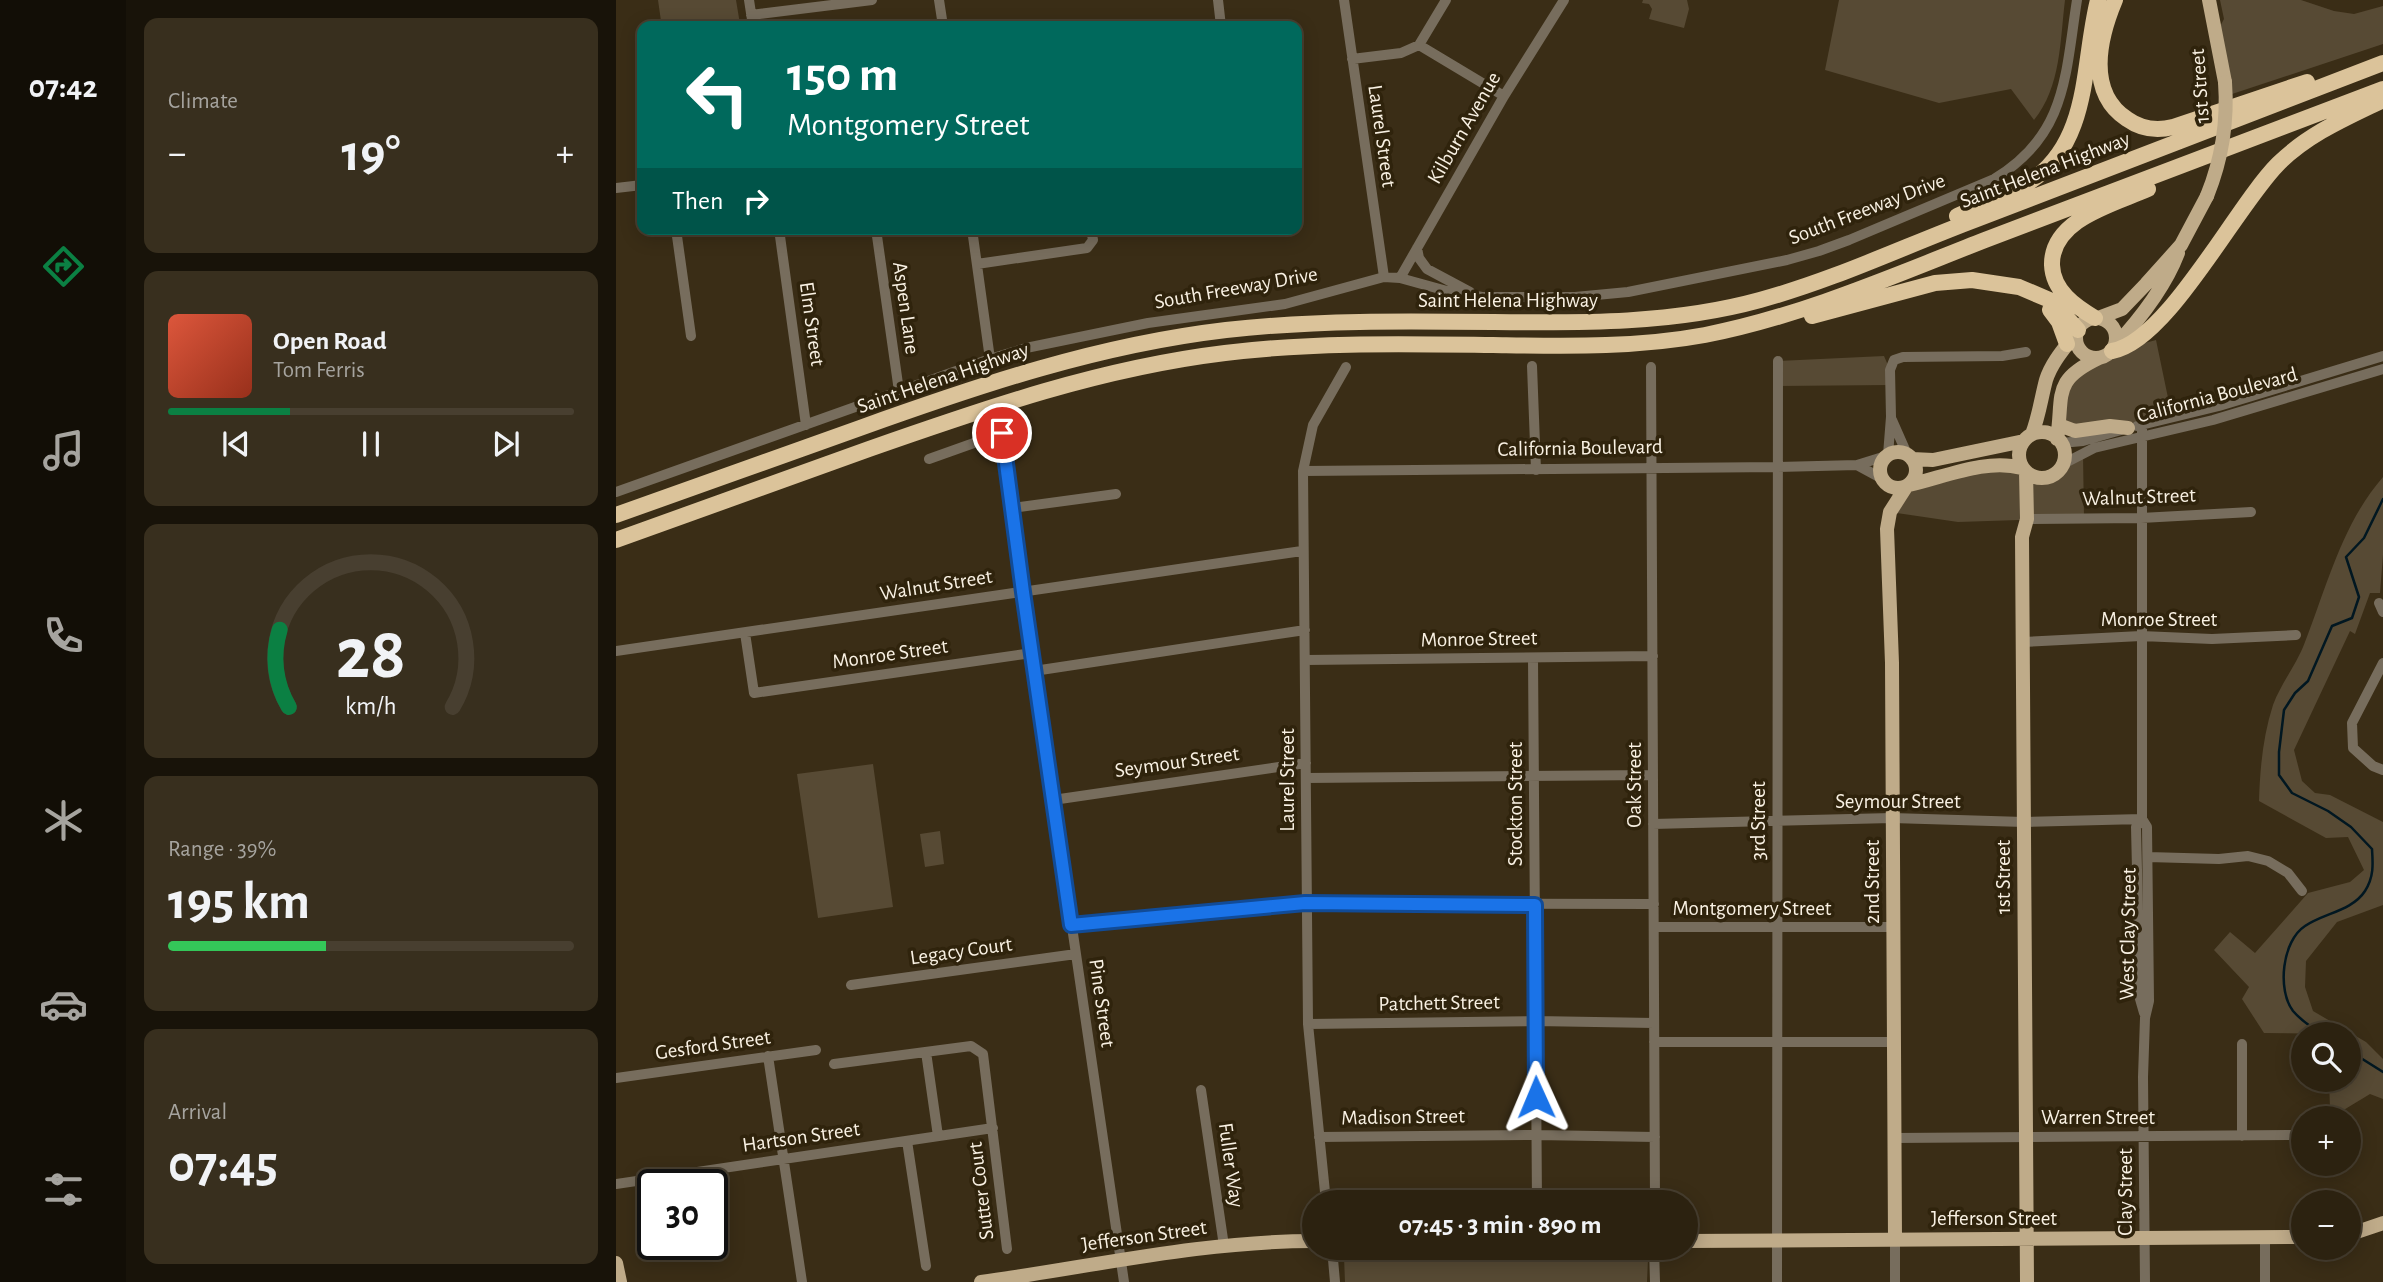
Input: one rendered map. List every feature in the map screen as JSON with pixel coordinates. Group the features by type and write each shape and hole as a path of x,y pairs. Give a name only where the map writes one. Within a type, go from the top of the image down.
{"highway":[{"path":"1811,283 2023,186 2042,172 2064,147 2074,126 2098,0"},
{"path":"2115,0 2104,32 2101,51 2099,69 2102,86 2109,102 2124,118 2149,128 2173,127 2242,102 2383,61"},
{"name":"Saint Helena Highway","path":"616,515 1000,379 1071,358 1145,342 1220,330 1333,322 1577,323 1639,320 1760,300 1811,283 2383,61"},
{"name":"Saint Helena Highway","path":"616,540 1008,400 1078,380 1152,364 1303,346 1578,346 1641,343 1703,335 1764,321 1818,304 2383,89"},
{"path":"2109,351 2126,347 2160,318 2199,271 2252,194 2278,163 2323,129 2383,100"},
{"path":"2097,318 2070,300 2056,281 2053,256 2064,233 2087,216 2290,124"},
{"path":"1641,343 1722,337 1948,281 1996,282 2038,295 2074,336"}],"main road":[{"name":"1st Street","path":"2059,436 2063,388 2067,379 2074,371 2109,351 2128,332 2169,275 2181,245 2207,196 2222,144 2226,111 2225,82 2209,0"},
{"name":"1st Street","path":"2028,438 2039,416 2047,378 2054,363 2084,322 2122,309 2181,245"},
{"path":"2074,336 2082,352 2088,356 2109,351 2116,339 2113,327 2097,318"},
{"path":"2059,436 2064,453 2063,464 2059,470 2046,477 2039,478 2011,465 1991,465 1895,489 1889,487 1881,478 1880,466 1887,456 1896,452 1933,460 2028,438 2043,432 2059,436 2110,426 2135,426"},
{"path":"2024,470 2019,453 2028,438"},
{"path":"1908,486 1916,471 1910,456"},
{"name":"1st Street","path":"2024,470 2028,519 2022,537 2027,1282"},
{"name":"2nd Street","path":"1895,1239 1892,663 1887,529 1890,512 1908,486"},
{"path":"2361,1231 2383,1223"},
{"name":"Jefferson Street","path":"1698,1241 2291,1237"},
{"name":"Jefferson Street","path":"981,1282 1224,1246 1302,1241"}],"street":[{"path":"749,0 752,21 872,0"},
{"path":"939,0 942,21"},
{"path":"1218,0 1220,21"},
{"name":"Laurel Street","path":"1344,0 1384,277"},
{"path":"1352,59 1401,53 1419,45 1446,0"},
{"name":"Kilburn Avenue","path":"1400,278 1504,96 1564,0"},
{"name":"South Freeway Drive","path":"616,492 990,359 1039,345 1148,323 1285,304 1384,277 1400,278 1482,298 1608,295 1787,260 1849,240 1994,179 2034,148 2054,116 2067,67 2077,0"},
{"path":"1419,45 1504,96"},
{"path":"616,188 637,186"},
{"path":"677,235 691,336"},
{"name":"Elm Street","path":"780,235 806,425"},
{"name":"Aspen Lane","path":"877,235 899,391"},
{"path":"973,235 990,359"},
{"path":"976,264 1087,248 1093,240 1092,235"},
{"path":"1417,248 1419,258 1427,270 1482,298"},
{"path":"1887,456 1891,417 1890,370 1891,364 1899,358 2002,356 2026,352"},
{"name":"California Boulevard","path":"2135,426 2219,406 2383,356"},
{"name":"3rd Street","path":"1777,1282 1778,361"},
{"path":"1532,366 1536,470"},
{"name":"Laurel Street","path":"1325,1190 1308,1024 1303,471 1313,425 1346,367"},
{"name":"Oak Street","path":"1651,367 1655,1190"},
{"name":"California Boulevard","path":"2063,464 2094,448 2185,427 2383,369"},
{"path":"2185,427 2190,420 2221,413 2219,406"},
{"path":"1891,417 1910,456"},
{"name":"West Clay Street","path":"2135,426 2142,437 2142,819 2147,827 2149,1000 2145,1018"},
{"name":"Pine Street","path":"929,459 1002,433 1034,671 1125,1282"},
{"name":"California Boulevard","path":"1303,471 1857,465 1887,456"},
{"name":"California Boulevard","path":"1857,465 1881,478"},
{"path":"1012,508 1116,494"},
{"name":"Walnut Street","path":"2028,519 2141,518 2251,512"},
{"name":"Walnut Street","path":"616,651 1302,551"},
{"path":"1034,671 1305,630"},
{"name":"Monroe Street","path":"745,633 754,693 1032,653"},
{"name":"Monroe Street","path":"2023,642 2141,636 2212,639 2296,635"},
{"name":"Monroe Street","path":"1306,660 1653,656"},
{"name":"Stockton Street","path":"1533,657 1537,1190"},
{"path":"2383,663 2352,723 2353,748 2383,770"},
{"name":"Seymour Street","path":"1053,800 1306,763"},
{"path":"1306,778 1653,775"},
{"name":"Seymour Street","path":"1653,824 1892,818 2024,822 2142,819"},
{"name":"West Clay Street","path":"2142,819 2136,827 2140,999 2145,1018"},
{"path":"2148,857 2219,859 2248,856 2268,860 2288,873 2302,891"},
{"name":"Montgomery Street","path":"1071,925 1305,903 1654,904"},
{"name":"Montgomery Street","path":"1654,927 1893,927"},
{"name":"Legacy Court","path":"851,985 1076,954"},
{"name":"Clay Street","path":"2145,1018 2145,1282"},
{"name":"Patchett Street","path":"1308,1024 1536,1021 1654,1023"},
{"path":"1654,1042 1894,1042"},
{"path":"2242,1044 2242,1136"},
{"name":"Sutter Court","path":"834,1065 971,1046 983,1054 1007,1249"},
{"name":"Gesford Street","path":"616,1078 816,1050"},
{"path":"926,1052 938,1136"},
{"path":"768,1056 802,1282"},
{"name":"Fuller Way","path":"1201,1090 1224,1246"},
{"name":"Hartson Street","path":"616,1184 993,1128"},
{"name":"Warren Street","path":"1894,1138 2291,1135"},
{"name":"Madison Street","path":"1319,1137 1655,1137"},
{"path":"907,1141 926,1266"},
{"path":"2265,1237 2265,1282"},
{"name":"2nd Street","path":"1895,1239 1895,1282"},
{"path":"1333,1260 1335,1282"},
{"path":"1654,1260 1655,1282"}],"shaded area":[{"path":"658,0 736,0 740,21 668,20 661,21"},
{"path":"1643,0 1687,0 1689,9 1684,28 1649,19 1652,9 1649,4 1642,3"},
{"path":"1839,0 2065,0 2058,63 2050,93 2034,120 2011,89 1939,103 1825,70"},
{"path":"2220,0 2301,0 2334,11 2354,14 2383,6 2383,44 2226,96 2217,32 2224,19"},
{"path":"2156,340 2172,417 2128,428 2075,431 2058,415 2063,388 2080,370 2104,356"},
{"path":"1884,356 1890,370 1890,385 1778,386 1778,361"},
{"path":"2083,454 2084,518 1958,522 1890,512 1907,487 1991,465 2039,478 2051,474 2065,462"},
{"path":"2383,477 2380,593 2370,593 2355,634 2350,631 2294,750 2302,781 2315,793 2330,795 2383,822 2383,905 2337,922 2306,961 2305,987 2313,1011 2332,1022 2291,1022 2291,1033 2264,1033 2242,999 2249,987 2214,950 2230,932 2255,953 2308,893 2350,882 2364,870 2348,837 2326,838 2259,801 2259,789 2264,740 2273,705 2302,650 2346,535 2369,495"},
{"path":"873,764 893,907 818,918 797,774"},
{"path":"940,831 944,864 925,867 920,834"},
{"path":"2361,1039 2383,1059 2383,1099 2370,1094 2350,1106 2330,1106 2329,1092 2361,1092"},
{"path":"1344,1260 1648,1260 1647,1282 1345,1282"}],"waterway":[{"path":"2306,1022 2293,1011 2285,991 2284,966 2291,943 2305,926 2359,898 2368,886 2371,876 2372,849 2351,827 2328,811 2292,793 2279,775 2284,710 2295,693 2308,681 2332,626 2352,618 2359,597 2346,557 2364,538 2383,499"},
{"path":"2361,1058 2383,1072"}],"route":[{"path":"1002,433 1071,925 1305,903 1535,905 1536,1097"}]}
